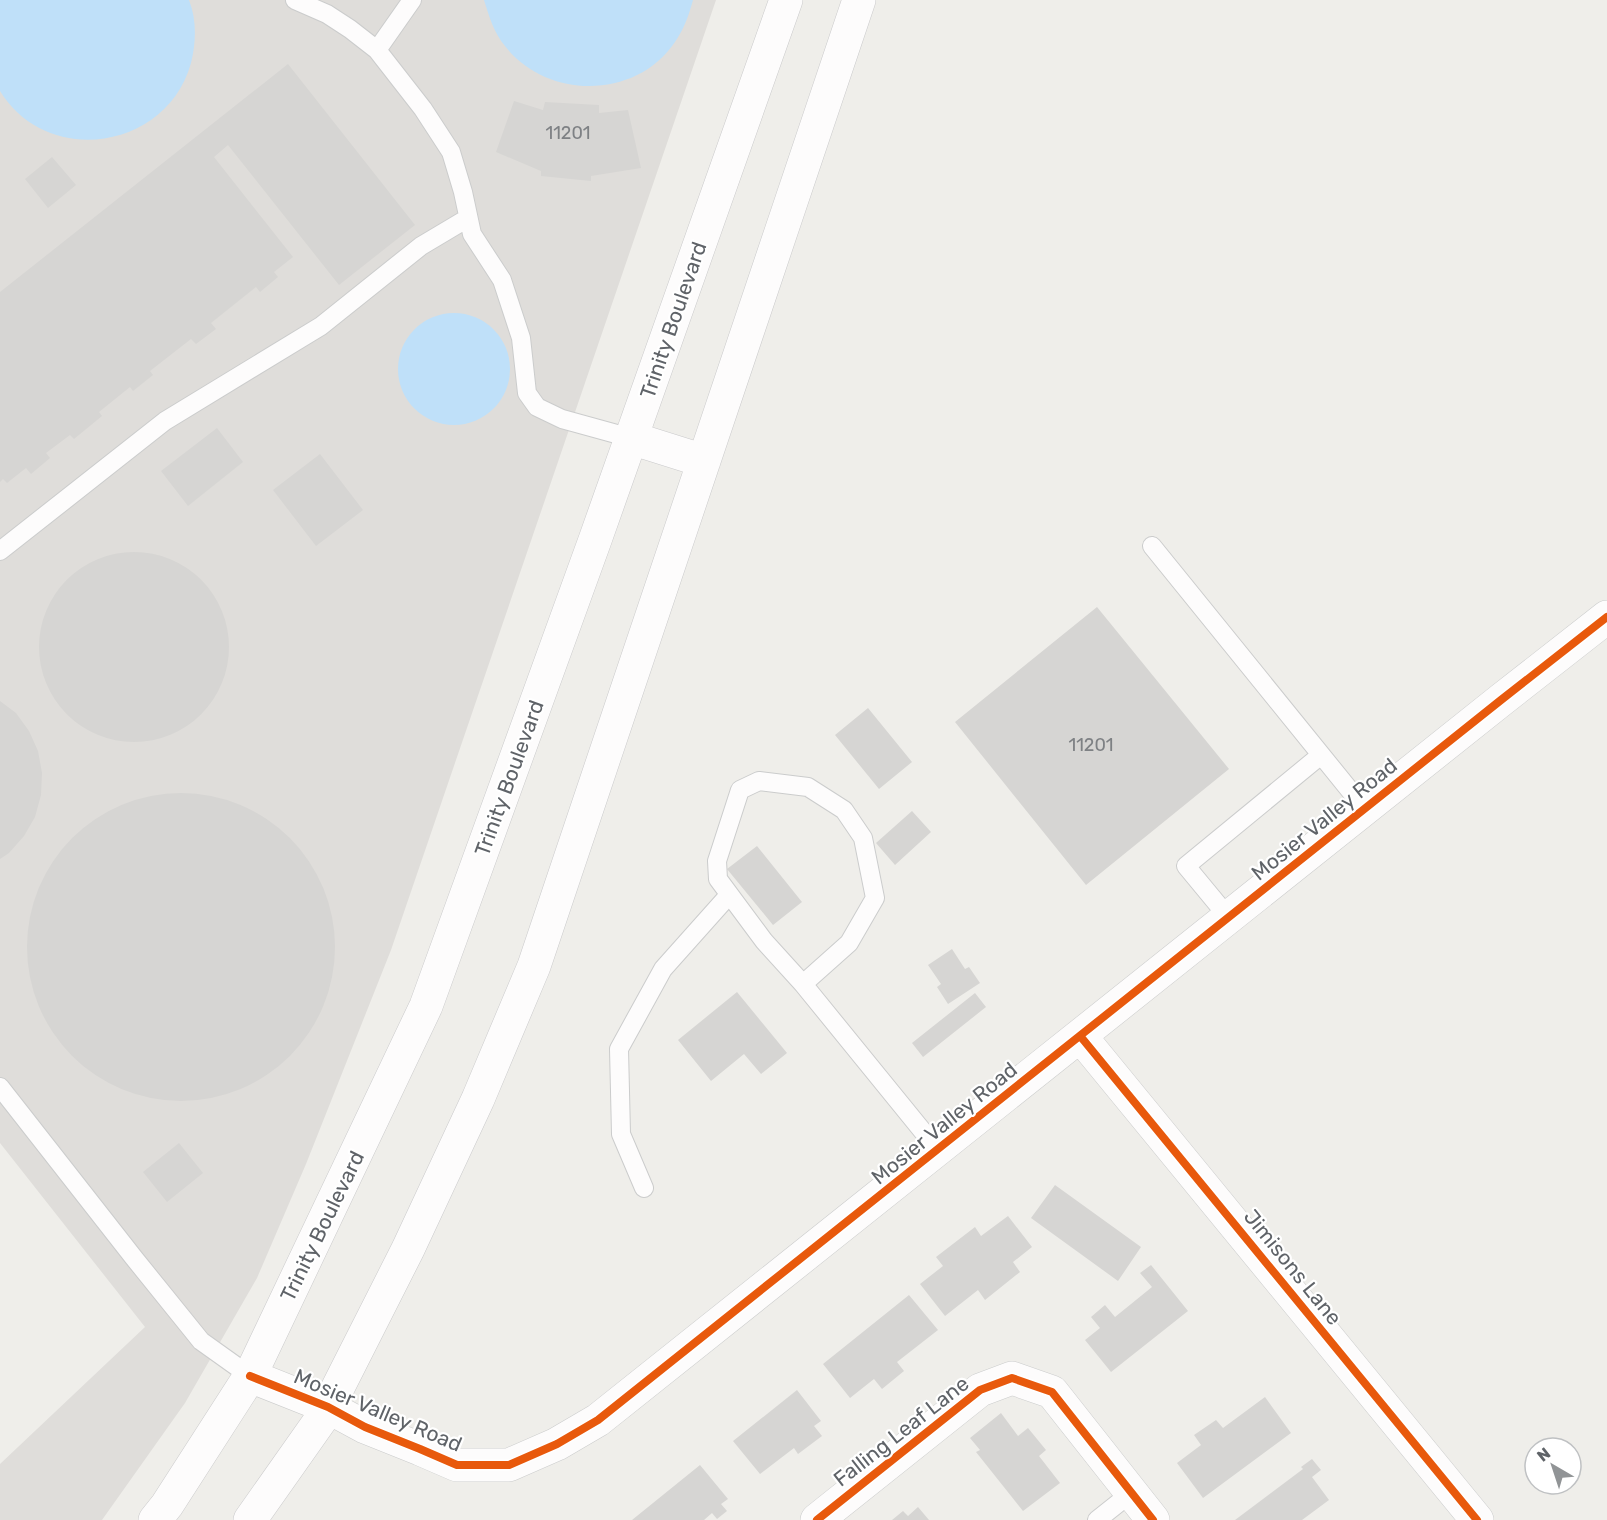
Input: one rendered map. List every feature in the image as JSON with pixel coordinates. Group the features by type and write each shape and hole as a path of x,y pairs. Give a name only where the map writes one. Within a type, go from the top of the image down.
{"main road":[{"name":"Trinity Boulevard","path":"155,1520 250,1376 426,1006 786,0"},
{"path":"250,1520 324,1415 408,1249 478,1099 534,966 859,0"},
{"path":"631,438 704,461"},
{"name":"Mosier Valley Road","path":"250,1376 328,1407 365,1428 457,1465 509,1465 557,1444 598,1420 1607,617"},
{"name":"Jimisons Lane","path":"1081,1037 1477,1520"},
{"name":"Falling Leaf Lane","path":"817,1520 980,1390 1012,1378 1052,1392 1131,1493"},
{"path":"1131,1493 1153,1520"}],"lane":[{"path":"295,0 327,14 378,50 423,109 451,152 464,192 472,234 502,280 521,338 527,393 537,407 562,419 631,438"},
{"path":"378,50 412,0"},
{"path":"0,551 165,421 321,326 421,246 468,218"},
{"path":"1152,546 1365,809"},
{"path":"1229,918 1186,866 1321,755"},
{"path":"803,984 849,944 875,898 863,838 844,810 807,787 759,781 740,790 717,861 718,879 764,941 803,984 938,1150"},
{"path":"644,1188 621,1134 619,1049 663,969 729,895"},
{"path":"0,1087 201,1341 250,1376"},
{"path":"1097,1520 1131,1493"}],"shaded area":[{"path":"0,0 716,0 391,950 306,1164 257,1278 185,1403 102,1520 0,1520 0,1464 145,1327 0,1143"}],"water":[{"path":"0,0 189,0 195,32 191,63 178,92 158,115 132,130 104,138 75,139 46,131 21,115 0,91"},
{"path":"484,0 693,0 678,37 658,61 638,75 615,83 591,86 567,84 544,76 523,64 498,36"},
{"path":"454,313 476,317 494,329 506,347 510,369 506,391 494,409 476,421 454,425 432,421 414,409 402,391 398,369 402,347 414,329 432,317"}],"building":[{"path":"288,64 415,225 339,285 228,145 214,157 293,257 274,272 278,277 260,292 256,287 211,323 216,329 196,344 191,339 150,371 153,375 133,391 130,387 99,412 102,416 74,439 70,435 46,453 50,458 31,474 26,468 7,483 3,479 0,482 0,292"},
{"path":"514,101 543,110 545,102 599,105 599,113 628,110 641,168 591,176 591,181 541,176 541,171 496,152"},
{"path":"52,157 76,185 48,208 25,179"},
{"path":"217,428 243,462 188,506 161,471"},
{"path":"320,454 363,510 316,546 273,490"},
{"path":"125,552 143,552 179,563 194,573 208,587 225,619 229,647 225,675 218,692 208,707 194,721 162,738 143,742 125,742 89,731 74,721 60,707 43,675 39,656 39,638 50,602 60,587 74,573 106,556"},
{"path":"1097,607 1229,769 1086,885 955,722"},
{"path":"0,701 16,713 29,731 38,751 42,773 41,795 35,817 24,836 9,853 0,859"},
{"path":"868,708 912,762 879,789 835,735"},
{"path":"181,793 211,796 240,805 266,819 290,838 309,862 323,888 332,917 335,947 332,977 323,1006 309,1032 290,1056 266,1075 240,1089 211,1098 181,1101 151,1098 122,1089 96,1075 72,1056 53,1032 39,1006 30,977 27,947 30,917 39,888 53,862 72,838 96,819 122,805 151,796"},
{"path":"912,811 931,832 895,865 876,843"},
{"path":"757,846 802,902 773,925 727,869"},
{"path":"952,949 965,969 969,967 980,983 948,1004 937,987 941,984 928,965"},
{"path":"737,992 787,1053 761,1074 744,1054 711,1081 678,1040"},
{"path":"975,993 986,1007 923,1057 912,1043"},
{"path":"179,1143 203,1173 167,1202 143,1172"},
{"path":"1055,1185 1141,1247 1118,1281 1031,1218"},
{"path":"1008,1216 1032,1247 1013,1262 1020,1272 985,1300 978,1290 945,1316 920,1284 943,1266 936,1257 975,1227 981,1236"},
{"path":"1151,1265 1188,1311 1111,1372 1085,1340 1100,1328 1091,1317 1105,1305 1115,1317 1152,1287 1140,1273"},
{"path":"909,1295 938,1330 897,1362 904,1371 882,1389 874,1379 850,1398 823,1364"},
{"path":"797,1390 821,1421 814,1426 822,1436 798,1454 794,1448 760,1474 733,1441"},
{"path":"1265,1397 1291,1433 1203,1498 1177,1463 1201,1445 1194,1435 1216,1420 1223,1428"},
{"path":"1001,1413 1018,1436 1028,1428 1046,1450 1039,1456 1060,1483 1023,1511 976,1452 980,1450 970,1438"},
{"path":"1312,1459 1321,1470 1312,1477 1329,1500 1302,1520 1235,1520 1303,1469 1301,1467"},
{"path":"700,1465 728,1499 721,1504 727,1511 717,1519 712,1513 704,1520 632,1520"},
{"path":"918,1507 929,1520 892,1520 903,1511 908,1516"}],"cycle path":[{"path":"250,1376 328,1407 365,1427 457,1465 509,1465 557,1444 598,1420 1607,617"},
{"path":"1081,1037 1477,1520"},
{"path":"817,1520 980,1390 1012,1378 1052,1392 1153,1520"}]}
